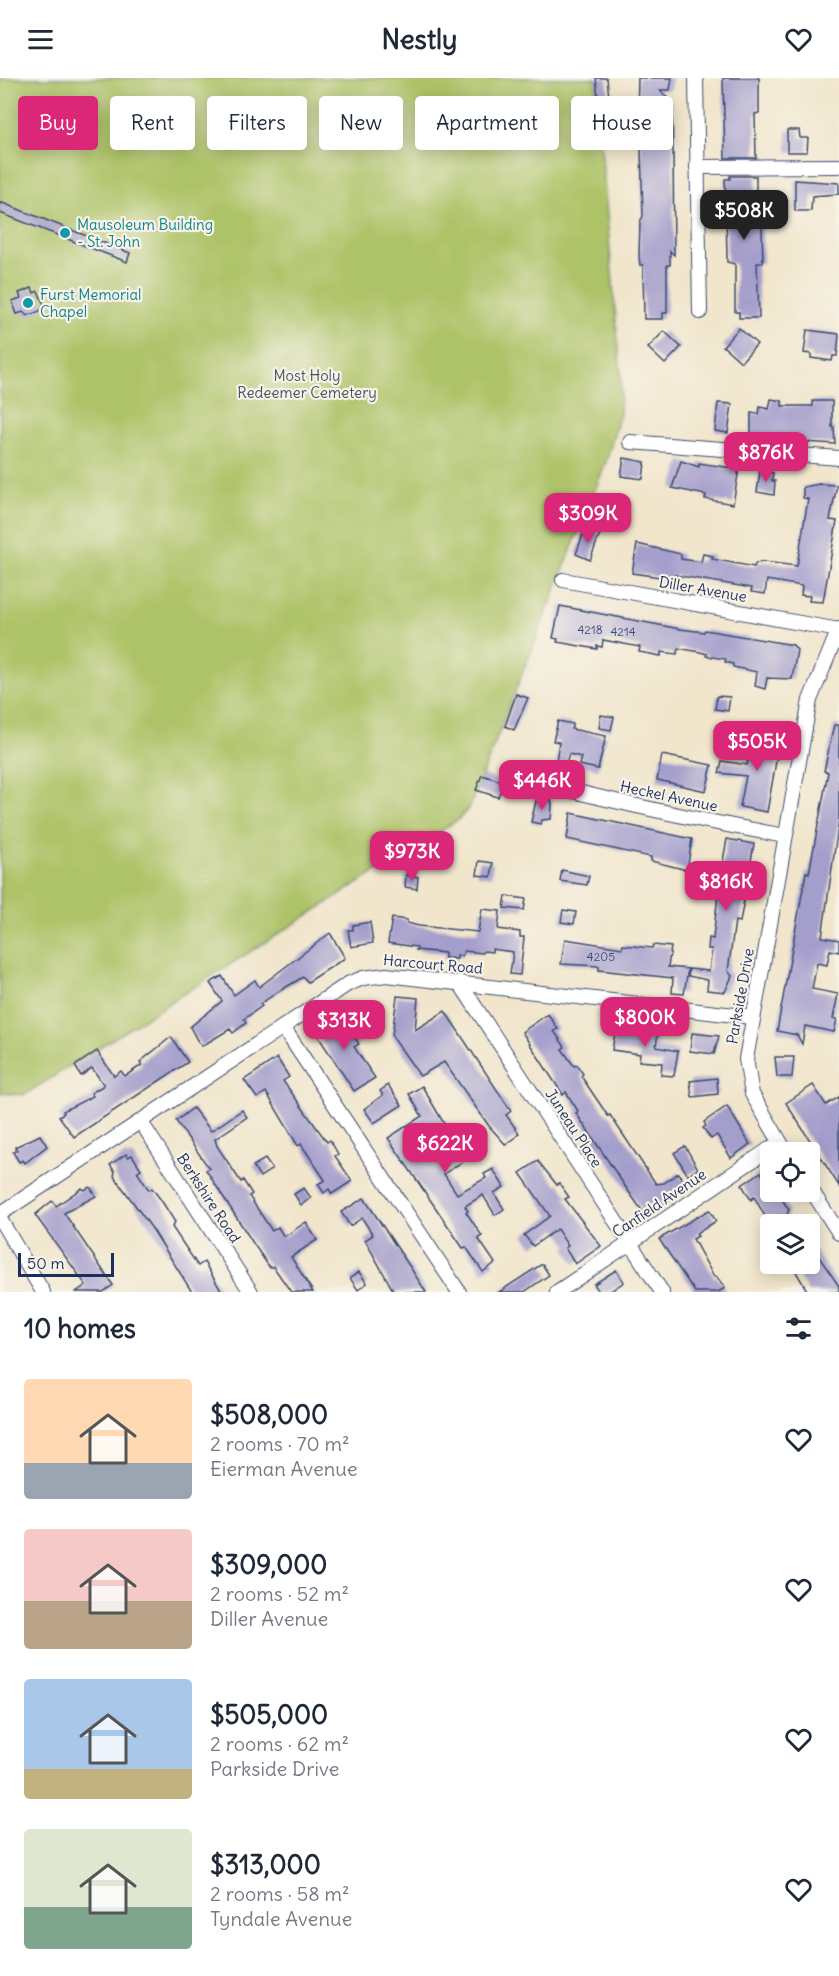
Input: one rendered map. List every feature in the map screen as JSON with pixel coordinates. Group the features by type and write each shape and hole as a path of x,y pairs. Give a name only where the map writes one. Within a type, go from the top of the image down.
{"street":[{"path":"696,78 700,312"},
{"path":"697,167 839,166"},
{"path":"630,442 839,458"},
{"name":"Diller Avenue","path":"563,580 839,629"},
{"name":"Parkside Drive","path":"780,1142 758,1109 747,1078 746,1059 810,700 815,682 839,629"},
{"name":"Heckel Avenue","path":"512,775 573,792 671,814 785,836"},
{"name":"Harcourt Road","path":"0,1214 348,984 363,978 386,975 459,982 752,1017"},
{"name":"Juneau Place","path":"459,982 662,1292"},
{"path":"283,1027 459,1292"},
{"name":"Berkshire Road","path":"141,1122 250,1292"},
{"name":"Canfield Avenue","path":"556,1292 760,1161"},
{"path":"819,1202 839,1233"},
{"path":"0,1219 44,1292"}],"green space":[{"name":"Most Holy Redeemer Cemetery","path":"0,78 595,78 597,96 571,96 571,150 601,150 621,377 620,413 606,462 469,808 459,819 439,832 24,1095 0,1093"}],"building":[{"path":"596,78 607,78 609,96 598,96"},
{"path":"638,78 672,78 670,90 660,90 666,96 638,96"},
{"path":"723,78 759,78 759,113 755,114 756,158 725,158"},
{"path":"787,130 799,130 800,138 808,138 807,152 787,152"},
{"path":"641,150 673,150 674,255 670,251 670,265 667,265 667,313 663,313 663,319 644,319 643,265 640,265 639,255 640,222 643,216"},
{"path":"730,176 756,176 756,196 761,196 763,263 757,263 759,318 739,318 739,312 735,312 735,264 727,262 725,179 730,179"},
{"path":"795,180 839,183 839,194 812,196 811,211 795,211"},
{"name":"Mausoleum Building - St. John","path":"0,202 130,253 127,262 0,213"},
{"name":"Furst Memorial Chapel","path":"32,288 34,293 38,291 44,305 40,311 27,316 23,312 17,314 12,301 21,298 19,293"},
{"path":"739,328 757,344 741,362 723,346"},
{"path":"807,330 839,334 837,356 833,356 832,361 811,358 811,354 804,353"},
{"path":"664,331 681,347 665,364 648,348"},
{"path":"771,399 782,401 782,406 813,406 813,401 832,401 832,427 834,427 835,444 788,441 751,435 751,413 759,414 760,407 769,409"},
{"path":"718,403 732,404 728,433 715,431"},
{"path":"624,458 645,462 643,479 621,476"},
{"path":"681,461 699,467 699,463 739,469 733,504 705,499 706,495 672,488"},
{"path":"760,471 773,473 774,495 757,492"},
{"path":"819,484 837,485 830,520 837,521 823,602 809,601 810,596 801,595 802,586 767,580 765,594 751,592 752,588 675,575 674,579 632,573 637,544 681,554 681,559 701,562 703,554 713,556 712,559 754,567 756,563 764,562 797,566 808,499 803,498 803,487"},
{"path":"585,529 600,534 590,560 576,554"},
{"path":"560,606 680,629 704,632 705,630 793,645 797,650 792,679 767,678 765,689 755,686 757,672 733,667 733,664 725,662 726,659 706,656 707,654 700,652 678,648 677,654 661,652 661,656 639,652 640,647 603,640 602,647 597,646 597,649 557,642 558,639 553,638"},
{"path":"516,694 528,698 514,730 505,726"},
{"path":"717,696 730,697 728,711 715,709"},
{"path":"601,715 614,717 611,730 599,728"},
{"path":"558,721 573,724 571,729 606,736 598,769 579,765 581,757 569,754 566,764 556,762 559,742 553,741"},
{"path":"834,725 839,725 839,820 822,937 839,940 839,952 830,950 827,965 817,963 812,989 838,994 833,1019 837,1019 834,1032 805,1026 802,1044 797,1035 777,1031 806,872 809,873 828,772 824,771"},
{"path":"753,734 780,739 767,812 740,807 746,776 719,773 722,761 747,765"},
{"path":"662,755 712,765 706,791 657,780"},
{"path":"482,775 504,782 498,797 476,790"},
{"path":"537,797 551,800 552,804 551,819 542,820 541,824 531,822"},
{"path":"571,813 692,839 687,870 651,861 651,857 567,839"},
{"path":"727,839 754,844 740,922 735,921 728,971 732,976 725,992 707,990 708,980 688,976 689,969 709,971 712,949 708,949 709,938 713,939 718,894 696,889 698,878 719,882"},
{"path":"479,861 493,863 491,877 477,875"},
{"path":"562,870 589,876 587,885 560,881"},
{"path":"406,875 418,877 417,889 405,887"},
{"path":"506,896 526,899 524,910 504,908"},
{"path":"482,909 500,911 498,929 520,932 520,937 524,937 520,975 510,974 513,952 492,949 492,952 484,951 483,953 464,951 462,956 457,955 457,959 445,958 445,953 416,950 417,947 388,943 392,918 407,920 407,923 419,926 478,932"},
{"path":"563,910 576,912 574,924 561,922"},
{"path":"370,922 373,943 351,947 348,930 353,930 353,925"},
{"path":"330,933 345,958 308,982 303,977 278,992 260,1004 262,1006 244,1019 246,1023 233,1033 230,1029 202,1046 190,1027 222,1001 210,983 222,976 234,995 255,980 259,987"},
{"path":"565,939 622,948 623,945 671,947 668,967 688,969 684,994 672,993 673,978 599,970 599,966 561,964"},
{"path":"397,996 418,998 415,1030 445,1011 511,1111 506,1115 519,1133 515,1138 506,1145 489,1126 444,1062 420,1076 392,1036"},
{"path":"338,1014 359,1044 354,1047 375,1078 354,1091 312,1027 331,1015"},
{"path":"548,1014 558,1029 554,1031 565,1047 562,1049 574,1066 577,1065 583,1074 581,1076 656,1184 664,1183 678,1173 686,1184 668,1196 670,1200 668,1202 649,1214 645,1215 576,1113 578,1111 566,1092 563,1095 522,1032"},
{"path":"616,1027 658,1032 656,1047 678,1051 674,1076 661,1075 662,1063 639,1061 640,1054 612,1050"},
{"path":"692,1033 719,1036 714,1054 690,1051"},
{"path":"171,1037 188,1062 74,1137 59,1116 64,1113 63,1111 93,1096 91,1093 104,1085 92,1068 81,1076 75,1066 97,1051 114,1076 121,1071 125,1076 142,1065 140,1062"},
{"path":"775,1057 794,1057 792,1077 777,1077"},
{"path":"277,1058 289,1077 283,1081 327,1142 330,1140 338,1154 335,1156 352,1181 332,1194 329,1189 324,1193 318,1184 325,1180 301,1144 298,1146 266,1092 257,1098 244,1080"},
{"path":"717,1078 718,1094 692,1097 690,1081"},
{"path":"388,1085 402,1105 374,1123 364,1109 383,1095 380,1091"},
{"path":"813,1085 826,1105 839,1097 839,1186 820,1156 820,1142 811,1142 786,1103"},
{"path":"422,1086 446,1127 449,1124 471,1156 444,1174 457,1194 486,1178 484,1174 493,1169 504,1187 494,1193 504,1209 495,1215 483,1195 465,1206 468,1211 466,1212 482,1236 478,1238 495,1263 483,1272 466,1247 463,1248 388,1138 422,1116 409,1094"},
{"path":"727,1106 750,1144 731,1158 717,1135 711,1139 703,1128 706,1126 704,1122"},
{"path":"193,1108 211,1131 242,1110 247,1117 215,1139 217,1146 241,1182 243,1180 252,1194 249,1196 272,1231 278,1227 284,1237 306,1222 317,1240 291,1257 313,1292 291,1292 273,1266 270,1268 253,1243 206,1170 209,1168 176,1121"},
{"path":"40,1135 47,1146 25,1163 23,1160 19,1162 13,1152 17,1150 15,1147"},
{"path":"685,1146 698,1169 688,1175 674,1153"},
{"path":"126,1154 128,1157 132,1155 141,1169 137,1172 149,1190 152,1188 161,1200 175,1222 172,1227 198,1266 204,1262 222,1292 192,1292 153,1230 114,1176 115,1172 110,1165"},
{"path":"265,1159 272,1169 260,1177 253,1166"},
{"path":"538,1161 557,1185 559,1183 569,1197 565,1199 601,1246 575,1264 565,1248 568,1246 557,1229 533,1246 524,1235 550,1216 520,1173"},
{"path":"760,1173 760,1202 784,1202 789,1210 787,1214 764,1214 754,1197 751,1200 742,1185"},
{"path":"90,1187 96,1196 64,1213 113,1285 103,1292 76,1292 86,1285 35,1215 52,1201 56,1206 82,1188 84,1190"},
{"path":"304,1188 311,1198 301,1205 294,1194"},
{"path":"364,1198 426,1292 394,1292 365,1240 373,1235 362,1218 350,1226 341,1212"},
{"path":"709,1210 716,1221 696,1234 698,1236 693,1239 714,1277 716,1276 725,1288 718,1292 695,1292 659,1239"},
{"path":"820,1258 839,1286 839,1292 808,1292 797,1274 820,1274"},
{"path":"542,1264 549,1275 524,1292 499,1292"},
{"path":"616,1270 624,1282 609,1292 599,1292 594,1284"},
{"path":"359,1272 367,1283 358,1290 350,1278"}],"place":[{"name":"Mausoleum Building - St. John","path":"65,233"},
{"name":"Furst Memorial Chapel","path":"28,303"}]}
